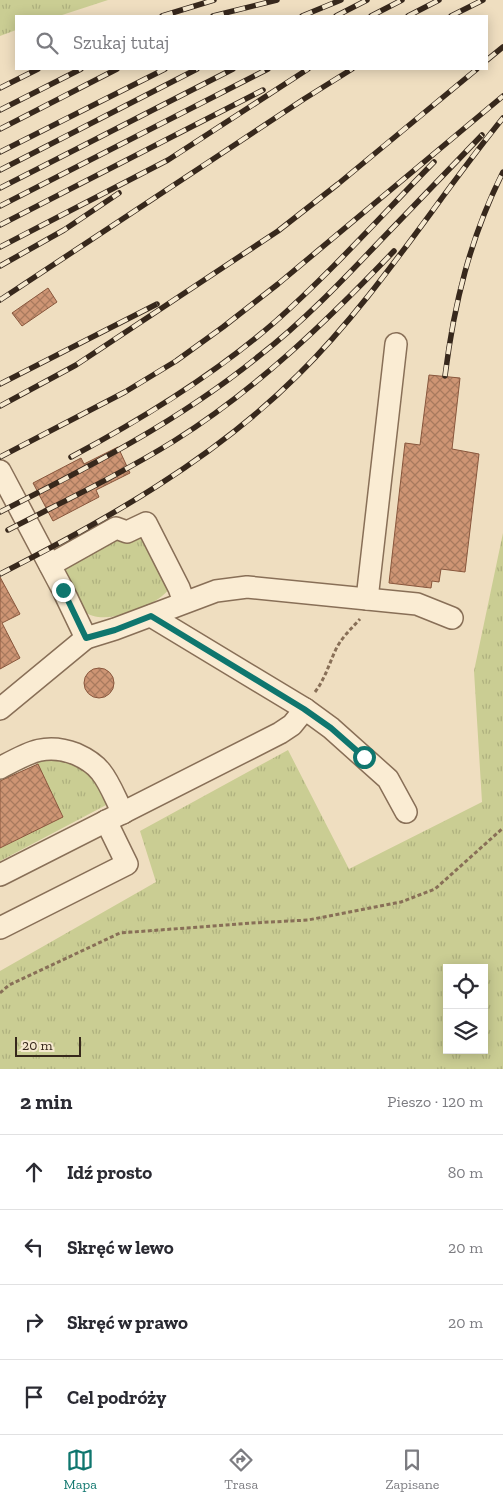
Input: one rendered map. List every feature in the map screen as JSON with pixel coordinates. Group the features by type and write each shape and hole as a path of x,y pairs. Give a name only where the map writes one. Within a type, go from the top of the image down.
{"lane":[{"path":"366,599 396,344"},
{"path":"0,471 50,564 86,638"},
{"path":"50,564 116,528 127,532 146,523 179,588 184,602"},
{"path":"0,709 86,638 115,630 216,591 247,587 417,604 452,618"},
{"path":"151,616 304,709 331,728 388,779 406,812"},
{"path":"0,875 280,732 292,725 304,709"},
{"path":"0,768 30,752 46,748 63,749 86,758 101,772 127,864 0,928"}],"path":[{"path":"304,709 320,685 344,636 364,614 366,599"},
{"path":"0,993 10,985 120,933 308,920 401,902 435,889 503,828"}],"green space":[{"path":"0,0 108,0 62,15 15,15 15,30 0,36"},
{"path":"503,533 503,1069 0,1069 0,971 156,882 140,831 288,750 349,869 482,802 474,671"},
{"path":"144,535 169,589 153,602 128,613 103,617 92,616 84,611 67,582 64,566 122,536"},
{"path":"45,757 86,765 110,803 0,861 0,848 63,817 37,763 37,759"}],"building":[{"path":"48,288 57,302 22,326 12,313"},
{"path":"429,375 460,378 452,449 479,454 465,572 441,569 439,582 432,581 431,588 389,583 405,443 420,445"},
{"path":"118,447 130,473 96,490 99,497 53,521 33,483 81,458 84,464"},
{"path":"0,577 20,614 2,623 20,658 0,669"},
{"path":"99,668 110,672 114,683 110,694 99,698 88,694 84,683 88,672"},
{"path":"38,764 63,817 0,848 0,781"}],"railway":[{"path":"165,15 214,0"},
{"path":"217,15 277,0"},
{"path":"304,15 341,0"},
{"path":"338,15 367,0"},
{"path":"373,15 402,0"},
{"path":"410,15 439,0"},
{"path":"453,15 483,0"},
{"path":"488,59 503,47"},
{"path":"0,88 36,70"},
{"path":"0,110 79,70"},
{"path":"0,129 115,70"},
{"path":"0,152 163,70"},
{"path":"0,170 195,70"},
{"path":"0,188 231,70"},
{"path":"0,206 266,70"},
{"path":"0,247 168,160 306,70"},
{"path":"0,300 350,70"},
{"path":"0,406 76,365 278,231 476,70"},
{"path":"0,225 263,90"},
{"path":"0,457 125,392 176,361 278,284 503,96"},
{"path":"0,574 79,532 157,486 194,461 265,406 298,375 353,314 503,118"},
{"path":"0,512 101,460 166,422 259,356 322,301 482,135"},
{"path":"71,457 178,395 252,341 317,283 434,162"},
{"path":"445,376 453,323 465,272 481,222 503,172"},
{"path":"0,266 64,230 119,193"},
{"path":"8,530 134,465 205,421 290,353 394,251"},
{"path":"0,384 157,304"}],"route":[{"path":"63,590 86,638 115,630 151,616 304,709 331,728 364,757"}]}
